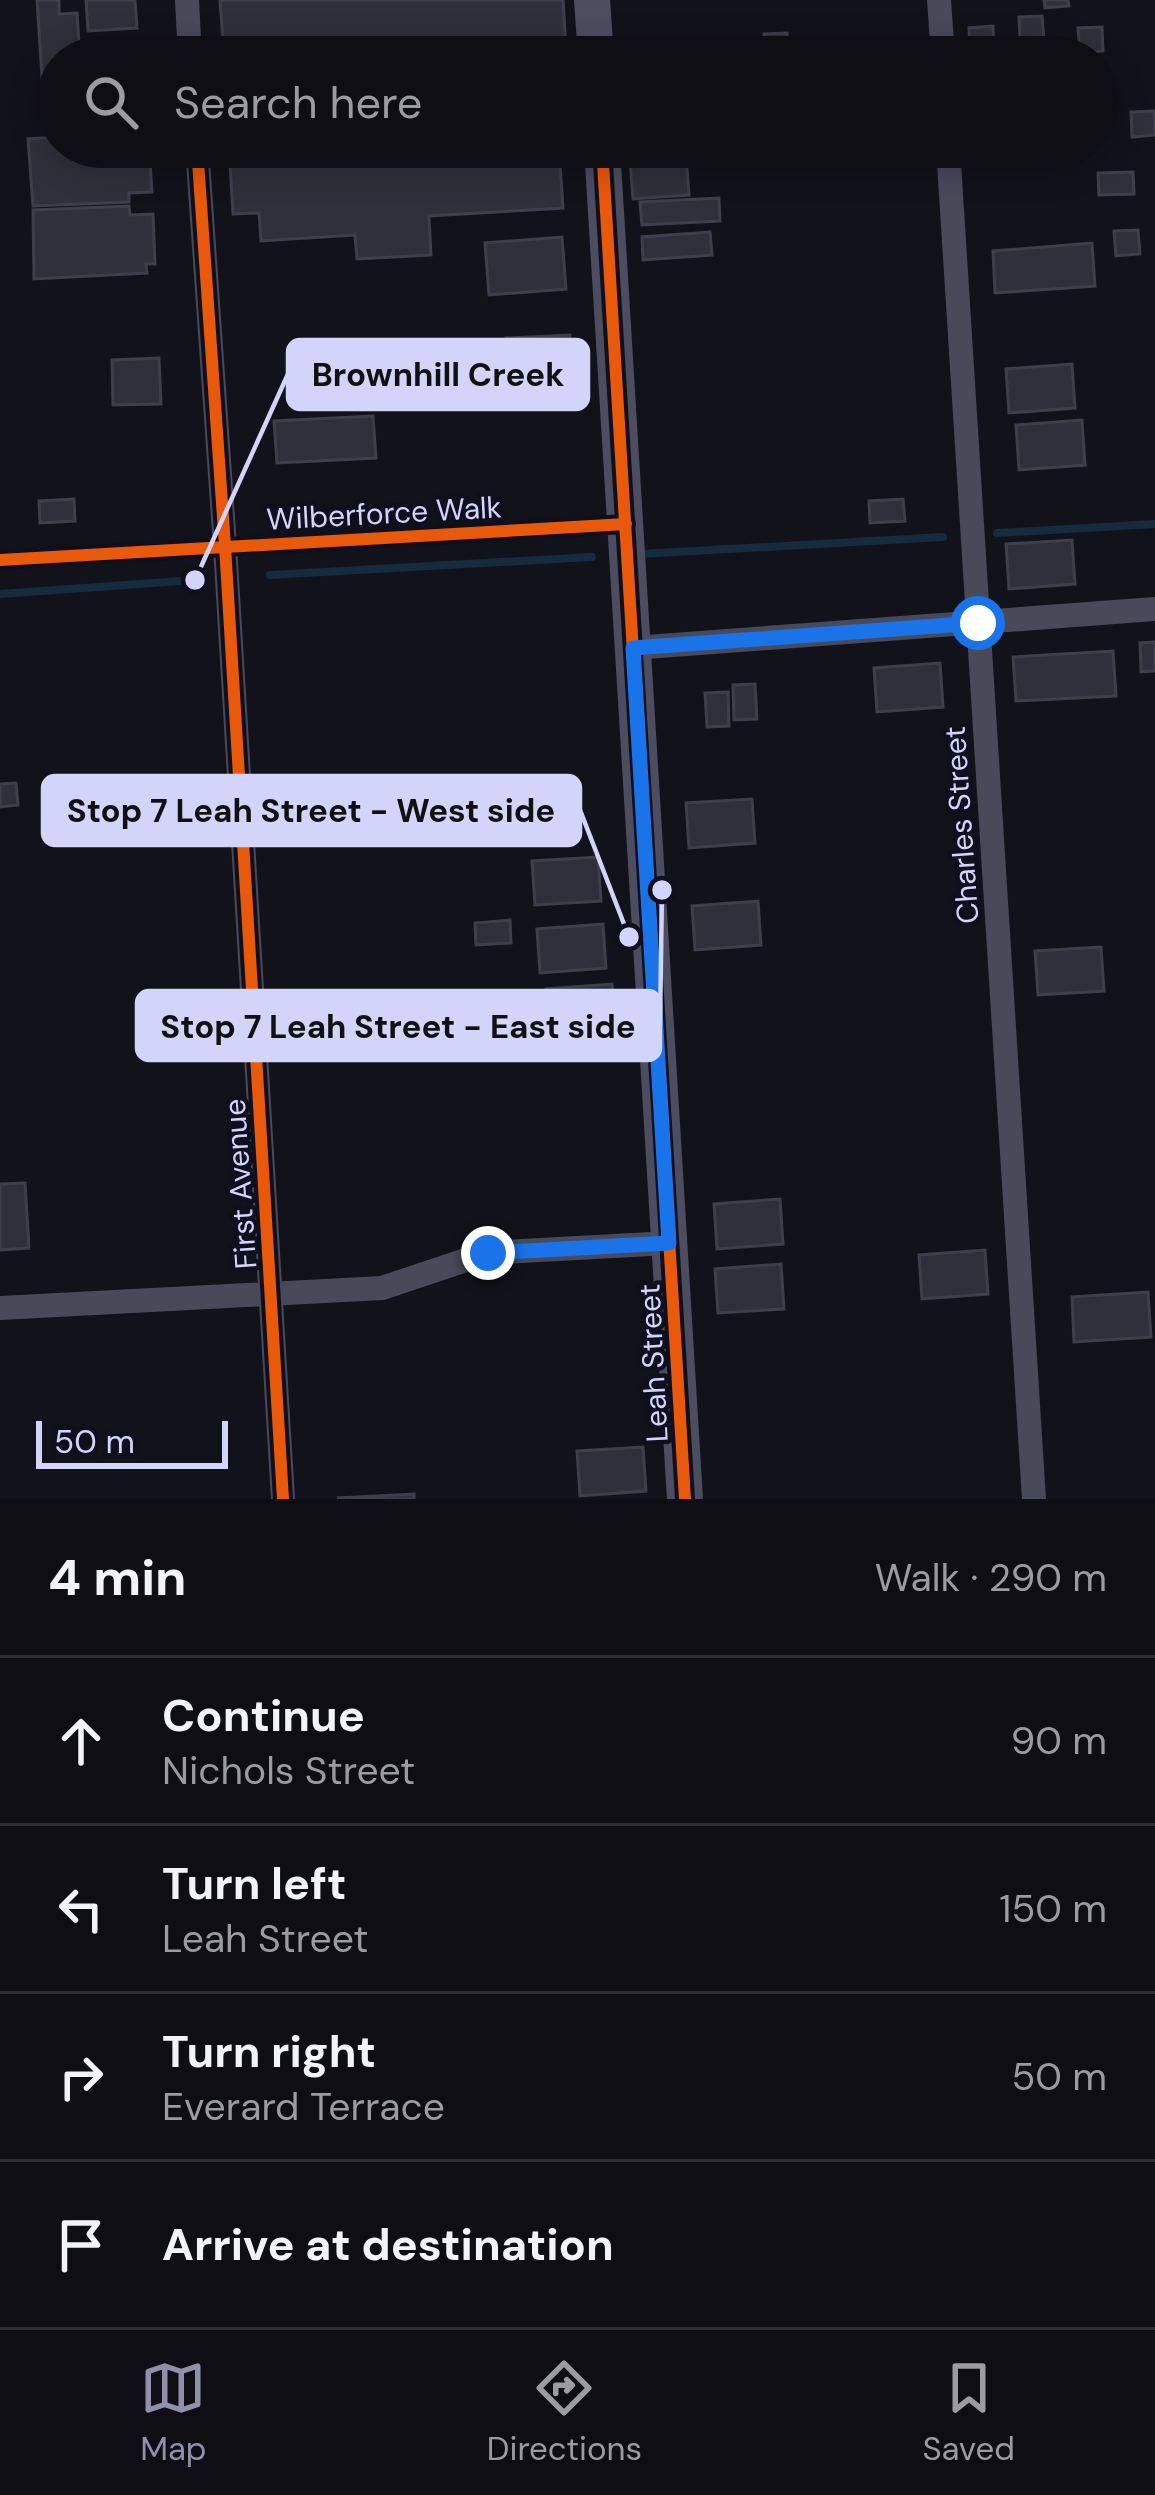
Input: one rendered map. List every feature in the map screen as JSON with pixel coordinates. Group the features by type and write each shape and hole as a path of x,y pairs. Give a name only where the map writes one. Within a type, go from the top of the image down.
{"street":[{"path":"187,0 189,36"},
{"path":"592,0 595,36"},
{"path":"939,0 942,36"},
{"name":"First Avenue","path":"198,168 283,1499"},
{"name":"Leah Street","path":"603,168 685,1499"},
{"name":"Charles Street","path":"949,168 1034,1499"},
{"path":"633,648 1155,610"},
{"path":"0,1308 382,1288 488,1253 669,1243"}],"building":[{"path":"37,0 59,0 59,14 77,13 79,36 39,36"},
{"path":"86,0 135,0 137,28 88,31"},
{"path":"220,0 563,0 565,36 223,36"},
{"path":"1044,0 1068,0 1069,6 1045,8"},
{"path":"1042,16 1044,36 1020,36 1019,17"},
{"path":"993,26 993,36 969,36 969,28"},
{"path":"1102,27 1102,36 1079,36 1078,28"},
{"path":"1154,111 1155,135 1132,137 1131,112"},
{"path":"36,138 36,168 150,168 152,192 129,193 129,202 33,206 28,139"},
{"path":"230,168 560,168 563,208 429,216 431,255 357,259 355,235 261,241 259,213 233,214"},
{"path":"631,168 687,168 689,195 633,199"},
{"path":"1133,172 1134,194 1099,195 1098,173"},
{"path":"719,198 720,221 642,225 640,202"},
{"path":"129,206 130,215 153,214 155,264 146,264 147,273 34,279 33,210"},
{"path":"1138,230 1140,254 1116,256 1114,231"},
{"path":"710,232 712,255 643,260 642,237"},
{"path":"562,237 566,289 489,295 485,243"},
{"path":"1092,243 1095,286 995,293 993,251"},
{"path":"570,335 572,380 509,383 506,338"},
{"path":"159,358 161,404 113,405 112,360"},
{"path":"1072,364 1075,408 1009,413 1006,369"},
{"path":"373,416 376,458 277,463 274,421"},
{"path":"1082,420 1085,465 1019,470 1016,425"},
{"path":"74,499 75,521 40,523 39,501"},
{"path":"903,499 905,521 870,523 869,501"},
{"path":"1072,540 1075,584 1009,589 1006,544"},
{"path":"1155,642 1155,671 1141,672 1140,643"},
{"path":"1113,651 1116,696 1016,701 1013,657"},
{"path":"940,663 943,707 877,712 874,668"},
{"path":"755,684 757,719 734,720 733,685"},
{"path":"728,692 729,726 707,727 705,693"},
{"path":"16,783 18,805 0,807 0,784"},
{"path":"752,799 755,843 689,848 686,803"},
{"path":"598,857 601,901 535,905 532,861"},
{"path":"758,901 761,945 695,950 692,906"},
{"path":"510,920 511,943 476,945 475,923"},
{"path":"603,924 606,968 540,973 537,929"},
{"path":"1101,947 1104,991 1038,995 1035,951"},
{"path":"612,984 615,1029 549,1034 546,989"},
{"path":"25,1183 29,1248 0,1250 0,1184"},
{"path":"780,1199 783,1244 717,1249 714,1204"},
{"path":"985,1250 988,1294 922,1299 919,1255"},
{"path":"781,1264 784,1309 718,1313 715,1269"},
{"path":"1148,1292 1151,1337 1074,1342 1072,1297"},
{"path":"643,1447 646,1491 580,1496 577,1451"},
{"path":"414,1494 414,1499 337,1498"}],"waterway":[{"path":"997,533 1155,524"},
{"path":"640,554 943,537"},
{"path":"270,575 592,557"},
{"path":"0,594 195,580"}],"cycle path":[{"path":"198,168 283,1499"},
{"path":"603,168 685,1499"},
{"name":"Wilberforce Walk","path":"0,560 626,524"}],"place":[{"name":"Brownhill Creek","path":"195,580"},
{"name":"Stop 7 Leah Street - East side","path":"662,890"},
{"name":"Stop 7 Leah Street - West side","path":"629,937"}],"route":[{"path":"488,1253 669,1243 633,648 978,623"}]}
